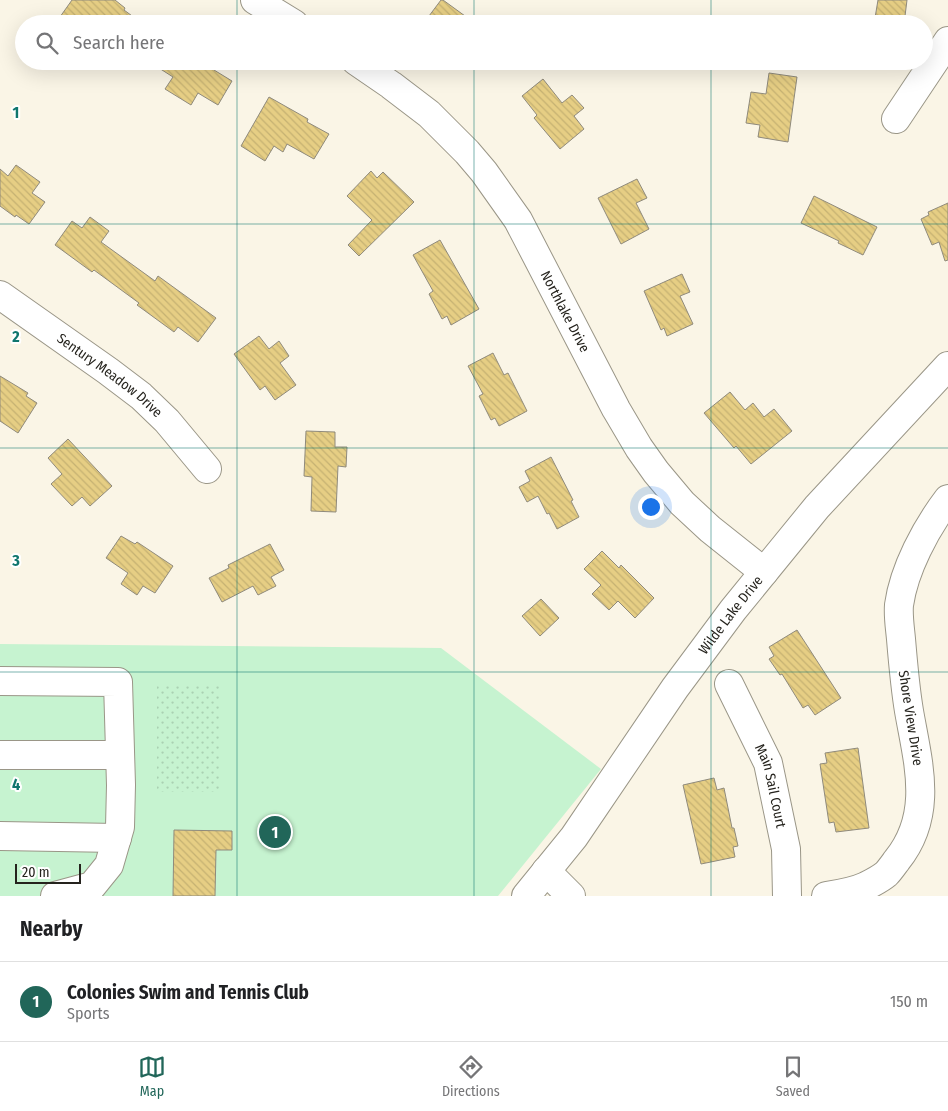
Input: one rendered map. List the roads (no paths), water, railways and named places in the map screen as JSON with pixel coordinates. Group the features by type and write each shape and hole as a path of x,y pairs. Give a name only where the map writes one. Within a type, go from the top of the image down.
{"street":[{"path":"255,0 279,15"},
{"path":"933,64 948,42"},
{"name":"Northlake Drive","path":"369,70 429,114 484,172 518,220 616,409 639,448 682,503 710,529 764,572"},
{"path":"896,119 929,70"},
{"name":"Sentury Meadow Drive","path":"0,295 141,396 167,421 207,470"},
{"name":"Wilde Lake Drive","path":"527,896 574,837 675,688 732,610 817,507 945,377"},
{"name":"Shore View Drive","path":"826,896 852,892 886,874 902,854 917,821 921,781 904,676 899,607 903,586 918,548 941,508 948,500"},
{"path":"0,681 118,682 121,785 120,826 109,866 92,886 54,896"},
{"name":"Main Sail Court","path":"729,684 768,763 786,849 787,896"},
{"path":"0,755 120,755"},
{"path":"0,836 117,838"},
{"path":"546,871 571,896"}],"place":[{"name":"Colonies Swim and Tennis Club","path":"275,832"}]}
